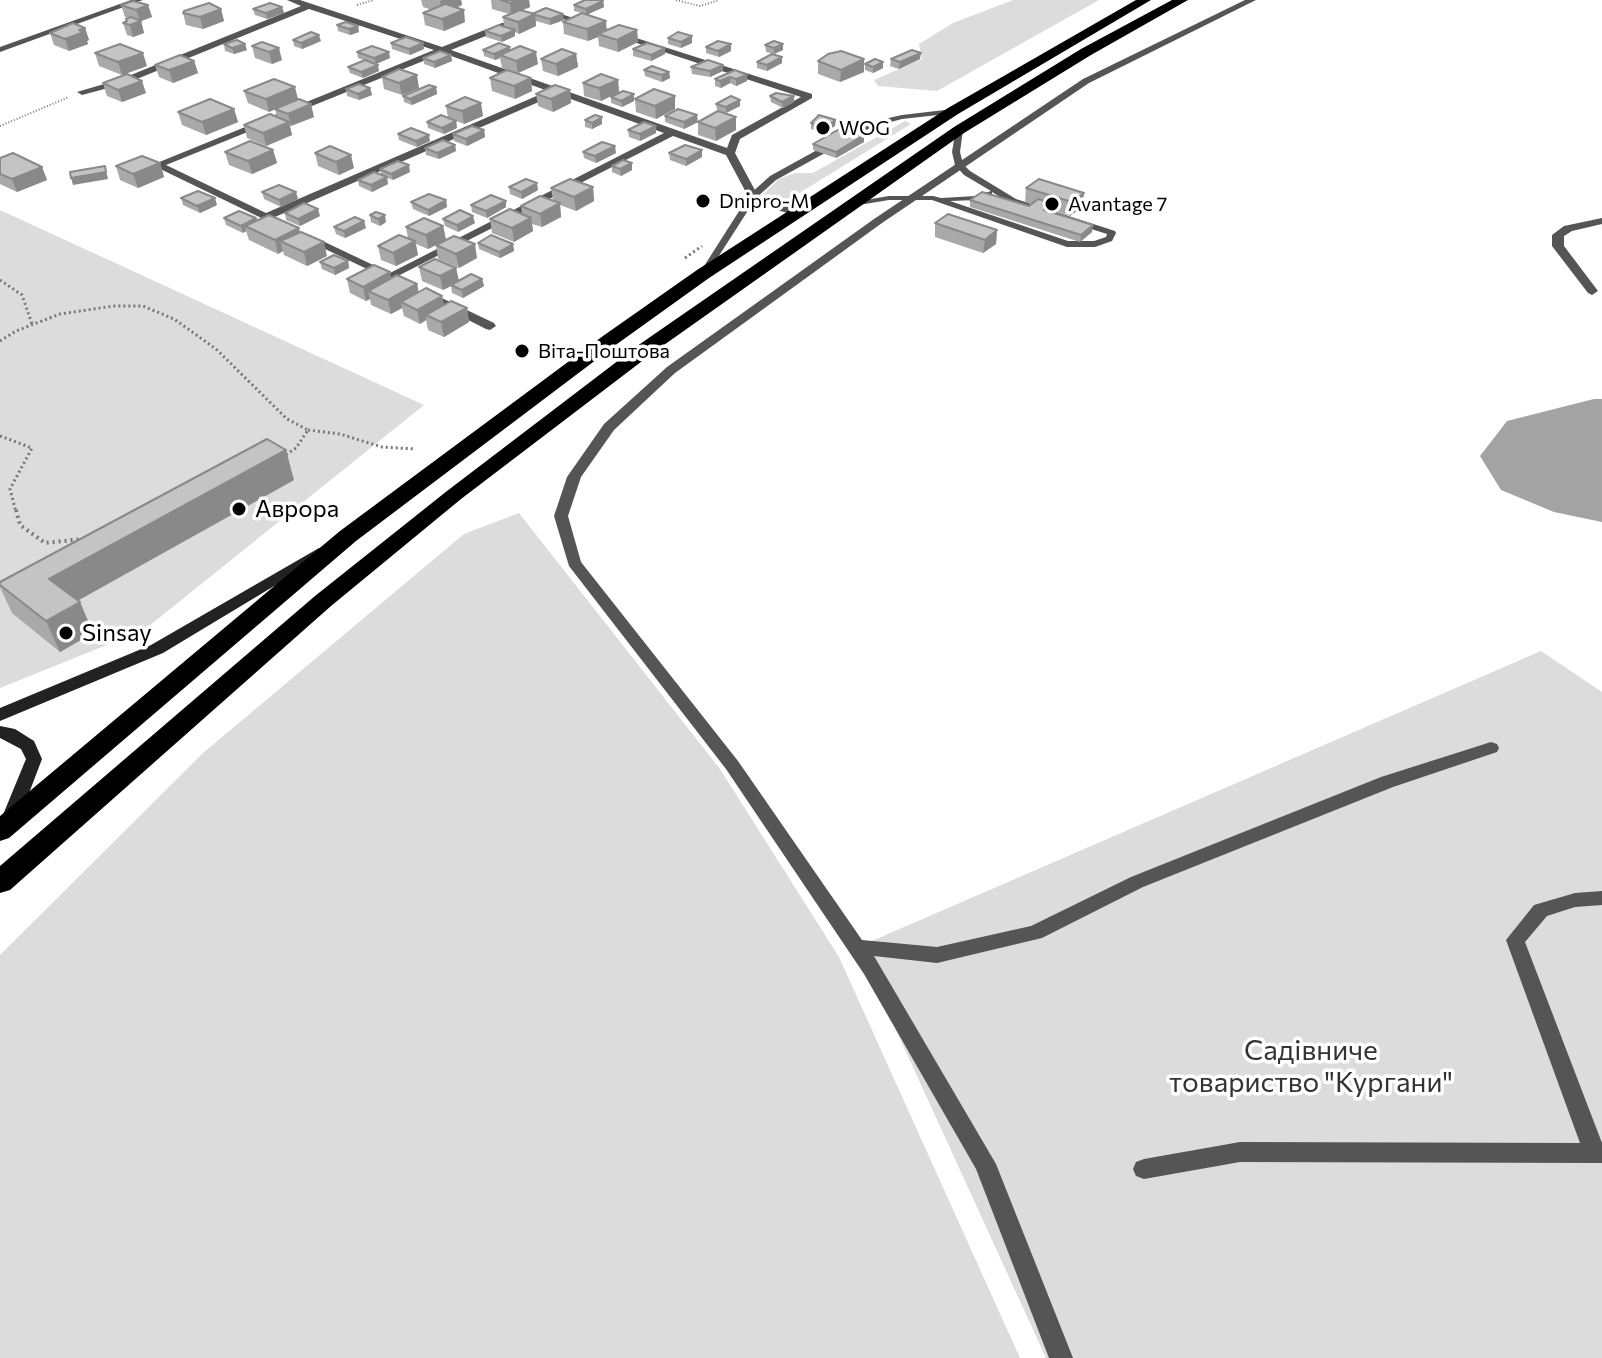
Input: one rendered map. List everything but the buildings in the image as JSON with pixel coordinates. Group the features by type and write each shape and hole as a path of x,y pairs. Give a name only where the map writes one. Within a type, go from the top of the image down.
{"highway":[{"path":"0,882 323,601 454,495 647,348 849,205 956,121 1145,0"},
{"path":"4,828 348,536 703,274 795,212 956,121 1182,0"}],"street":[{"path":"1,50 139,0"},
{"path":"291,0 442,50 730,153 753,196 795,212"},
{"path":"1061,1358 985,1164 858,947 732,765 574,563 561,516 574,477 609,427 671,370 959,165 1086,81 1252,0"},
{"path":"82,92 124,81 309,6"},
{"path":"534,14 547,9 809,96 736,137 730,153"},
{"path":"404,284 157,165 521,19"},
{"path":"266,217 557,91"},
{"path":"390,277 673,132"},
{"path":"1592,291 1558,246 1558,235 1568,228 1602,221"},
{"path":"418,291 490,326"},
{"path":"0,715 157,649 348,536"},
{"path":"0,732 9,733 28,745 34,759 4,828"},
{"path":"858,947 937,955 1035,933 1137,882 1387,782 1491,748"},
{"path":"1144,1169 1240,1152 1598,1153 1515,940 1541,910 1575,900 1602,898"}],"lane":[{"path":"703,274 753,196 773,178 869,125 902,117 956,121 956,152 959,165 967,173 1013,201 1112,233 1109,239 1095,244 1075,246 933,198"},
{"path":"849,205 916,197 977,198 996,189"}],"path":[{"path":"676,0 700,6 719,0"},
{"path":"0,126 82,92"},
{"path":"0,280 22,295 32,324"},
{"path":"0,341 60,314 113,306 143,306 174,319 216,349 287,419 308,430 340,434 382,447 415,449"},
{"path":"284,456 296,448 308,430"},
{"path":"0,436 32,448 10,489 20,525 45,543 88,539"},
{"path":"0,491 10,489"}],"green space":[{"path":"1013,0 1099,0 937,91 878,86 874,80 922,59 919,44 953,23"},
{"path":"905,121 911,124 793,197 775,202 760,197 779,179 795,173 813,173"},
{"path":"0,210 424,405 144,630 0,688"},
{"path":"519,513 720,769 839,957 1020,1358 0,1358 0,955 203,753 464,534"},
{"name":"Садівниче товариство \"Кургани\"","path":"1541,651 1602,692 1602,1358 1046,1358 858,947"}],"shaded area":[{"path":"1602,399 1602,522 1554,512 1501,490 1480,456 1507,421"}],"place":[{"name":"WOG","path":"823,128"},
{"name":"Dnipro-M","path":"703,201"},
{"name":"Avantage 7","path":"1052,204"},
{"name":"Віта-Поштова","path":"522,351"},
{"name":"Аврора","path":"239,509"},
{"name":"Sinsay","path":"66,633"}]}
